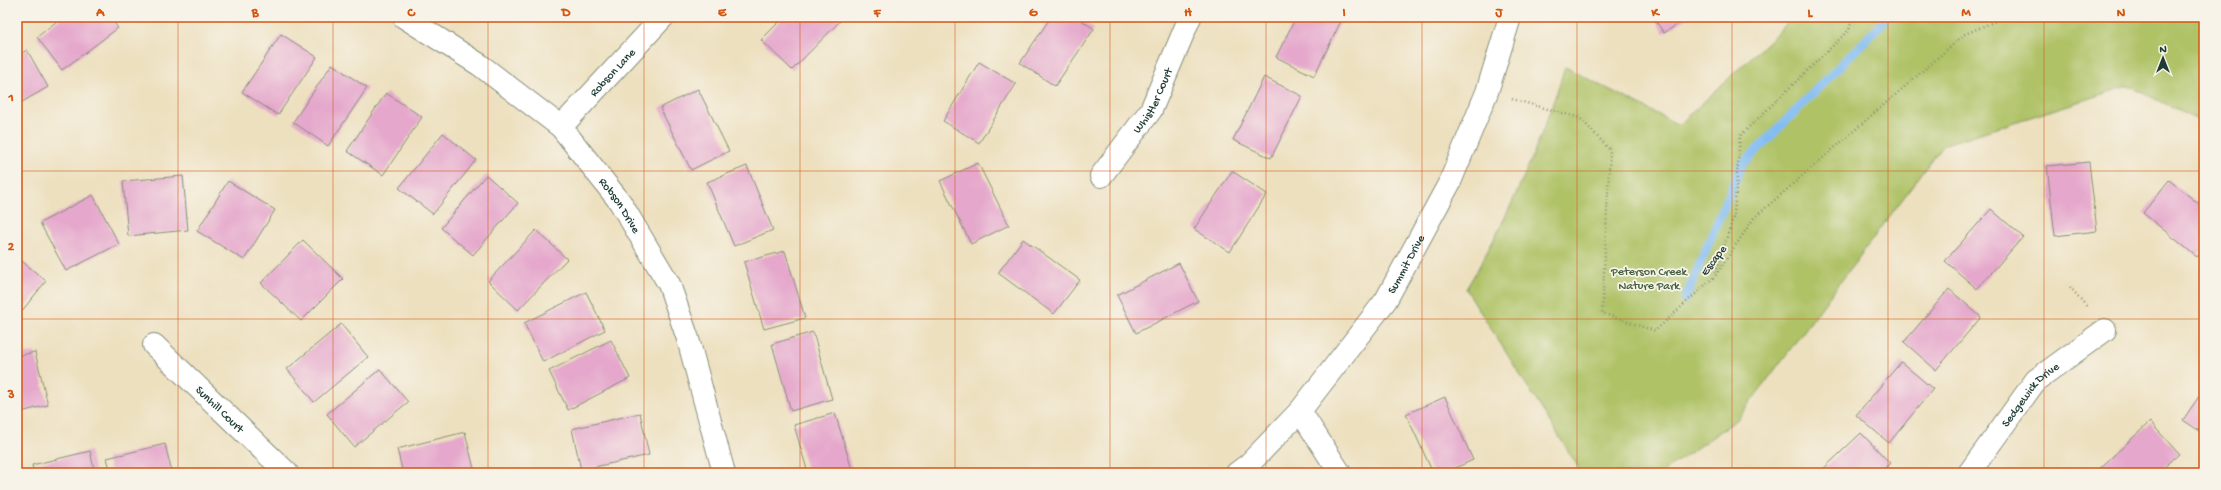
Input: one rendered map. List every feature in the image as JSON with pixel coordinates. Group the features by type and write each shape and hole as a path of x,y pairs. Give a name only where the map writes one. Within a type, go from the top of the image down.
{"street":[{"name":"Robson Drive","path":"404,17 480,65 560,127 620,202 669,284 688,339 724,473"},
{"name":"Robson Lane","path":"560,127 663,17"},
{"name":"Whistler Court","path":"1100,176 1151,110 1190,17"},
{"name":"Summit Drive","path":"1247,470 1300,411 1386,300 1450,182 1487,92 1510,17"},
{"name":"Sedgewick Drive","path":"1969,473 2036,380 2105,330"},
{"name":"Sunhill Court","path":"154,345 287,473"},
{"path":"1300,411 1340,473"}],"path":[{"path":"1715,276 1734,215 1740,136 1849,30 1853,17"},
{"name":"Escape","path":"1487,92 1580,118 1610,150 1602,313 1655,331 1715,276 1754,218 1965,34 2005,17"}],"green space":[{"name":"Peterson Creek Nature Park","path":"1794,17 2204,17 2204,122 2128,86 1943,145 1738,419 1661,473 1582,473 1466,289 1496,236 1522,181 1545,125 1565,67 1679,125"}],"building":[{"path":"62,17 110,17 118,28 62,70 37,37"},
{"path":"784,17 838,17 841,20 792,70 761,40"},
{"path":"1051,17 1077,17 1094,29 1055,86 1020,63"},
{"path":"1296,17 1343,17 1314,76 1276,57"},
{"path":"1653,17 1689,17 1664,33"},
{"path":"281,34 317,57 278,115 242,92"},
{"path":"27,50 48,87 17,105 17,56"},
{"path":"979,62 1016,84 979,143 943,121"},
{"path":"332,64 367,88 328,146 293,122"},
{"path":"1264,77 1302,96 1271,158 1233,140"},
{"path":"698,89 729,151 691,170 660,108"},
{"path":"386,93 422,117 383,175 347,151"},
{"path":"443,133 476,160 433,214 399,188"},
{"path":"2089,162 2097,231 2055,236 2047,166"},
{"path":"978,163 1009,225 971,244 940,181"},
{"path":"747,166 773,230 734,246 707,182"},
{"path":"1232,171 1267,194 1230,252 1194,229"},
{"path":"486,175 518,203 473,255 441,228"},
{"path":"183,176 188,230 128,236 123,181"},
{"path":"2169,180 2204,208 2204,248 2197,257 2143,213"},
{"path":"228,181 275,210 244,260 197,231"},
{"path":"93,195 119,244 66,271 40,223"},
{"path":"1991,209 2023,237 1977,289 1945,261"},
{"path":"536,230 567,259 518,310 488,281"},
{"path":"1023,239 1080,280 1054,314 998,273"},
{"path":"303,240 343,279 301,321 261,283"},
{"path":"785,251 805,318 764,329 744,262"},
{"path":"17,257 46,281 17,317"},
{"path":"1179,263 1198,301 1136,333 1117,295"},
{"path":"1949,289 1981,317 1936,370 1904,342"},
{"path":"586,292 605,330 543,362 524,323"},
{"path":"341,324 368,357 314,402 287,369"},
{"path":"813,332 832,399 791,411 772,344"},
{"path":"611,340 630,378 568,410 549,371"},
{"path":"35,352 48,405 17,413 17,356"},
{"path":"1901,362 1933,389 1889,443 1856,415"},
{"path":"380,369 408,402 354,447 327,414"},
{"path":"2204,389 2204,434 2183,420"},
{"path":"1445,397 1473,460 1444,473 1433,473 1406,414"},
{"path":"640,413 649,455 581,470 572,429"},
{"path":"835,413 853,473 808,473 794,425"},
{"path":"2150,422 2179,454 2158,473 2102,473 2099,469"},
{"path":"465,432 475,473 403,473 397,449"},
{"path":"1861,433 1890,463 1880,473 1819,473"},
{"path":"165,444 172,473 111,473 107,458"},
{"path":"90,451 95,473 34,473 32,465"}],"waterway":[{"path":"1685,299 1741,166 1888,17"}]}
